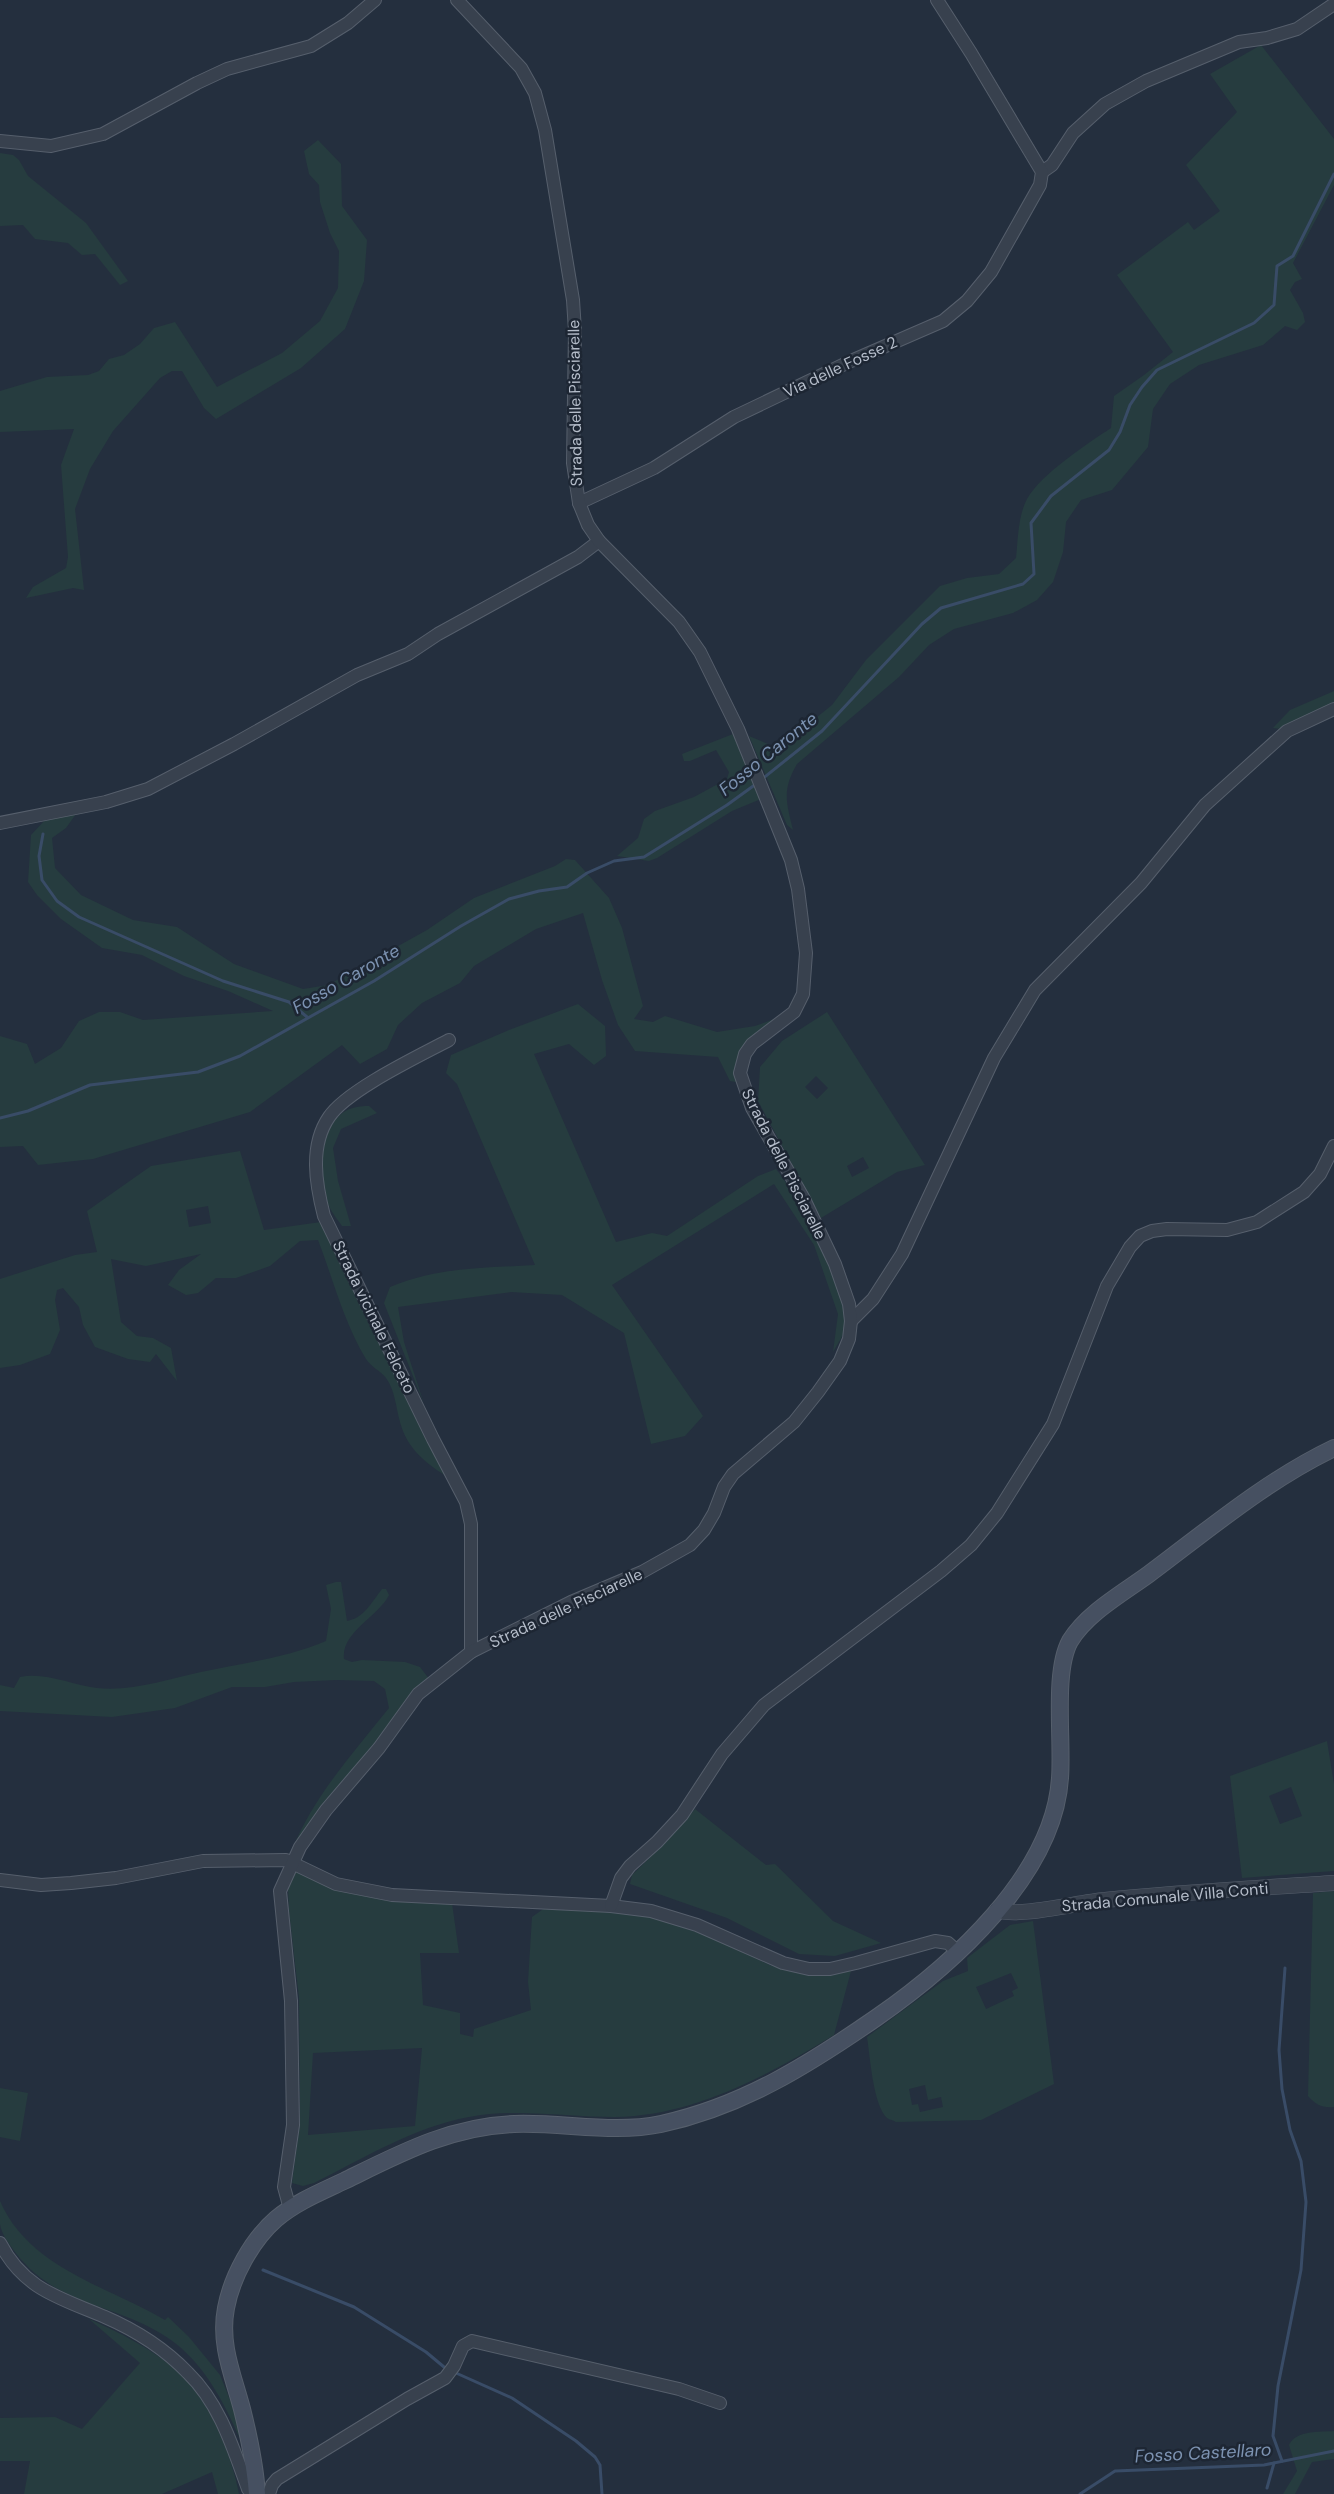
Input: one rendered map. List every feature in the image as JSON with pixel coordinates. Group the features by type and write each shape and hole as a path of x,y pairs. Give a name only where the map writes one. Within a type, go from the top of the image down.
{"main road":[{"path":"255,2494 250,2443 226,2356 223,2333 225,2310 230,2292 247,2255 274,2221 290,2209 414,2146 447,2134 514,2124 618,2128 655,2125 729,2103 788,2076 858,2031 918,1987 957,1951 997,1910 1033,1861 1052,1819 1060,1780 1062,1663 1075,1635 1106,1606 1251,1499 1294,1470 1334,1448"}],"street":[{"path":"0,141 51,146 103,134 197,83 228,69 311,46 348,23 375,0"},
{"name":"Strada delle Pisciarelle","path":"290,2209 284,2187 293,2125 291,2001 280,1891 311,1830 380,1748 418,1694 471,1652 571,1602 642,1572 690,1545 704,1530 714,1513 724,1487 733,1474 794,1422 818,1392 840,1361 849,1339 851,1321 849,1304 835,1264 804,1199 752,1108 740,1073 745,1054 757,1040 794,1012 800,1004 806,983 806,953 798,889 791,860 747,750 689,635 599,541 588,525 579,503 573,463 575,349 573,300 545,130 535,93 521,68 457,0"},
{"path":"937,0 971,52 1042,172"},
{"name":"Via delle Fosse 2","path":"579,503 654,468 734,417 851,361 943,321 967,301 991,272 1040,185 1042,172 1052,165 1074,133 1105,104 1146,81 1239,42 1268,38 1297,28 1334,4"},
{"path":"0,823 106,802 148,789 357,675 408,654 438,634 578,557 599,541"},
{"path":"851,1321 873,1299 902,1254 994,1058 1035,990 1141,883 1204,805 1287,731 1334,709"},
{"name":"Strada vicinale Felceto","path":"449,1040 379,1078 343,1103 329,1117 322,1131 316,1169 318,1192 324,1216 466,1502 471,1524 471,1652"},
{"path":"611,1906 621,1878 630,1866 664,1836 682,1815 722,1754 764,1706 941,1571 971,1545 990,1521 1053,1424 1107,1286 1120,1261 1135,1242 1152,1231 1227,1230 1257,1222 1304,1192 1320,1174 1334,1146"},
{"path":"0,1880 41,1885 116,1878 203,1861 277,1860 293,1862 336,1884 392,1895 611,1906 651,1911 688,1922 783,1963 809,1969 830,1969 935,1941 948,1943 957,1951"},
{"name":"Strada Comunale Villa Conti","path":"997,1910 1006,1913 1021,1912 1120,1898 1334,1883"},
{"path":"0,2243 20,2272 43,2291 137,2333 189,2373 223,2423 248,2489 255,2494"},
{"path":"269,2494 277,2479 407,2399 446,2378 463,2346 472,2341 668,2387 720,2403"}],"green space":[{"path":"1261,45 1334,139 1334,185 1293,263 1302,279 1295,282 1290,290 1303,313 1305,322 1297,330 1285,326 1263,345 1199,365 1170,384 1153,409 1148,447 1112,490 1081,500 1066,522 1063,552 1053,582 1037,600 1013,613 954,629 929,645 899,677 797,764 787,789 793,830 787,825 749,736 768,744 775,751 832,705 866,660 940,586 967,578 999,574 1016,558 1022,513 1034,489 1065,460 1111,428 1114,396 1173,352 1117,275 1188,222 1194,230 1220,211 1186,165 1237,112 1210,74"},
{"path":"318,140 341,164 342,206 367,240 364,281 345,329 301,368 216,419 204,408 182,371 172,371 160,378 113,431 90,469 75,509 84,590 73,588 26,598 33,587 66,568 68,557 61,465 74,429 0,432 0,391 47,377 88,375 99,371 109,359 124,355 140,344 154,328 175,322 217,387 282,353 320,321 338,288 339,251 330,233 320,202 319,185 309,174 304,151"},
{"path":"0,153 13,155 19,160 28,176 86,223 128,281 120,285 95,254 82,255 68,243 35,239 23,225 0,226"},
{"path":"1334,691 1334,704 1281,729 1273,728 1290,710"},
{"path":"733,734 761,799 732,811 657,858 649,861 617,856 638,838 644,819 655,811 694,797 727,779 729,772 716,750 690,761 684,761 682,754"},
{"path":"76,814 66,828 52,838 55,868 81,895 133,920 177,927 234,964 303,989 328,985 427,930 474,898 555,866 566,859 575,860 609,898 622,928 643,1006 634,1019 653,1022 665,1016 717,1032 755,1026 782,1016 755,1035 743,1049 739,1058 736,1082 730,1081 718,1057 635,1051 618,1025 602,980 583,913 536,929 474,966 460,983 422,1003 398,1025 387,1049 360,1064 342,1045 250,1112 93,1159 38,1165 23,1146 0,1147 0,1036 27,1044 35,1064 61,1048 79,1021 99,1012 120,1012 143,1020 273,1011 228,991 184,976 142,955 102,948 61,919 37,895 28,882 31,835 47,818"},
{"path":"578,1004 605,1026 606,1056 594,1065 569,1044 534,1054 616,1242 652,1233 667,1236 758,1176 776,1169 820,1245 839,1292 844,1312 845,1327 833,1352 838,1314 814,1245 774,1184 612,1285 703,1416 685,1436 651,1444 624,1333 562,1295 511,1292 398,1307 404,1342 424,1404 384,1303 390,1287 408,1280 443,1272 535,1265 457,1084 446,1073 451,1055"},
{"path":"827,1012 925,1165 897,1172 821,1218 758,1101 760,1067 782,1041","holes":["816,1076 828,1088 817,1099 805,1087","863,1157 869,1168 852,1177 847,1166"]},
{"path":"369,1106 377,1113 341,1129 333,1148 338,1181 351,1226 342,1226 330,1209 325,1196 322,1172 324,1147 327,1135 339,1116 353,1108"},
{"path":"240,1151 264,1230 321,1222 446,1476 424,1460 407,1439 389,1383 368,1362 358,1345 345,1316 318,1240 300,1241 270,1266 236,1278 216,1278 198,1293 186,1295 168,1285 179,1270 201,1254 146,1266 111,1259 121,1322 137,1336 153,1338 171,1348 177,1381 156,1354 150,1362 128,1359 95,1347 83,1325 79,1307 63,1288 57,1290 55,1300 60,1330 50,1354 20,1365 0,1368 0,1279 75,1255 97,1252 87,1211 151,1166","holes":["208,1206 211,1223 189,1227 186,1210"]},
{"path":"341,1582 347,1621 363,1613 382,1589 386,1589 389,1595 348,1641 344,1659 352,1662 362,1660 405,1662 420,1667 430,1680 341,1784 292,1850 322,1794 389,1708 385,1689 374,1681 336,1680 294,1682 265,1687 232,1687 175,1708 112,1717 0,1711 0,1685 14,1688 20,1677 49,1677 97,1688 123,1688 264,1660 311,1647 326,1641 331,1609 326,1585"},
{"path":"1327,1741 1334,1784 1334,1871 1242,1878 1230,1776","holes":["1291,1787 1302,1816 1280,1824 1269,1796"]},
{"path":"695,1809 766,1865 775,1864 833,1921 881,1943 835,1956 799,1954 727,1918 630,1884 632,1875"},
{"path":"296,1872 352,1892 395,1901 452,1903 459,1953 420,1953 423,2005 460,2013 460,2034 473,2037 474,2029 531,2010 528,1982 532,1917 546,1907 644,1914 708,1936 772,1966 817,1976 851,1971 834,2035 783,2065 730,2091 702,2101 644,2115 597,2117 505,2113 469,2117 409,2136 314,2183 303,2186 292,2183 300,2122 299,1998 288,1889","holes":["422,2048 415,2126 308,2135 313,2053"]},
{"path":"1334,1891 1334,2107 1330,2107 1314,2102 1308,2096 1313,1893"},
{"path":"1033,1921 1054,2084 981,2120 896,2122 887,2118 882,2112 875,2092 867,2037 943,1981 968,1971 967,1958 1010,1925","holes":["1011,1973 1018,1988 1012,1991 1014,1996 986,2009 976,1987","925,2085 928,2100 941,2097 943,2107 920,2112 918,2104 912,2105 909,2089"]},
{"path":"0,2088 28,2093 20,2141 0,2137"},
{"path":"0,2201 13,2224 30,2243 50,2259 72,2273 165,2320 168,2317 189,2337 220,2375 233,2407 241,2441 222,2401 206,2376 175,2343 133,2320 51,2285 32,2271 4,2235 0,2224"},
{"path":"89,2319 156,2354 190,2384 207,2407 221,2436 239,2494 218,2494 212,2472 162,2494 24,2494 30,2461 0,2461 0,2418 55,2417 82,2429 140,2363"},
{"path":"1334,2431 1334,2459 1312,2462 1295,2494 1283,2494 1297,2471 1289,2445 1292,2440 1303,2434"}],"waterway":[{"name":"Fosso Caronte","path":"761,780 822,731 922,624 941,608 1023,584 1034,574 1031,523 1051,496 1109,450 1120,432 1130,405 1157,370 1254,323 1274,305 1277,266 1293,256 1334,174"},
{"name":"Fosso Caronte","path":"0,1118 28,1111 90,1085 198,1072 240,1056 374,981 461,926 509,899 567,887 587,873 614,861 644,857 756,784"},
{"path":"43,834 39,856 42,880 57,901 79,917 223,981 289,1002 307,1017"},
{"path":"1282,2461 1273,2436 1278,2386 1301,2270 1306,2202 1301,2161 1290,2130 1282,2089 1279,2050 1285,1968"},
{"name":"Fosso Castellaro","path":"263,2270 354,2307 426,2352 444,2367"},
{"name":"Fosso Castellaro","path":"456,2373 512,2398 576,2441 595,2457 600,2465 602,2494"},
{"name":"Fosso Castellaro","path":"1080,2494 1115,2471 1264,2465 1334,2451"},
{"path":"1267,2488 1274,2463"}]}
